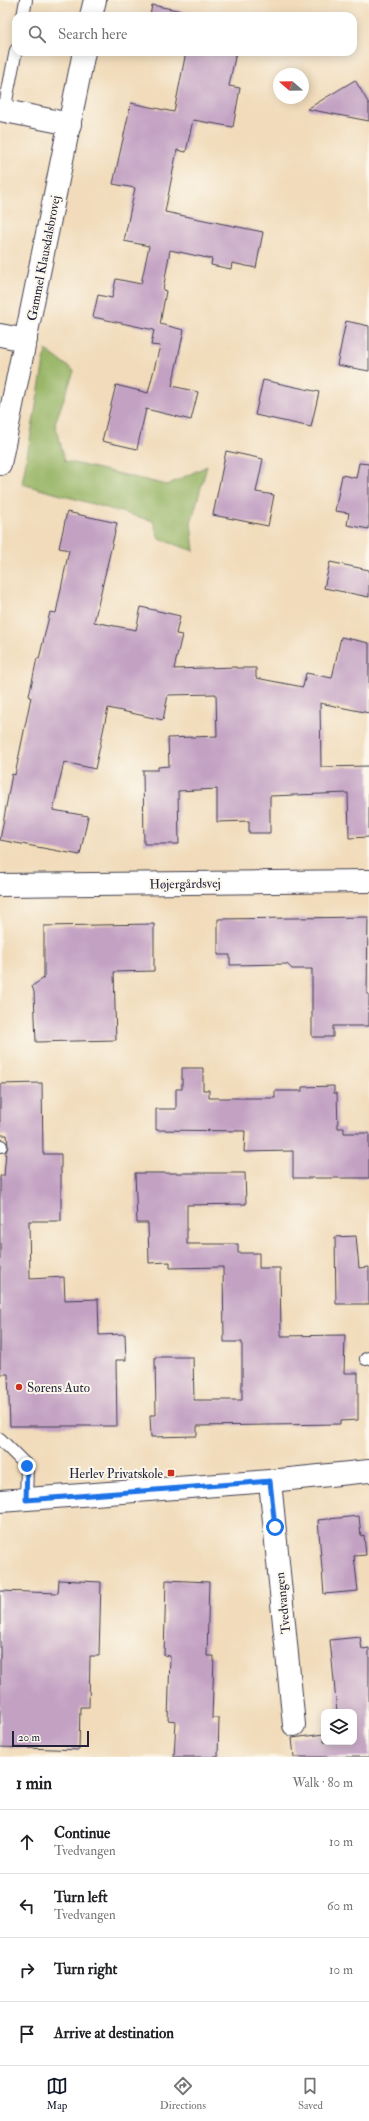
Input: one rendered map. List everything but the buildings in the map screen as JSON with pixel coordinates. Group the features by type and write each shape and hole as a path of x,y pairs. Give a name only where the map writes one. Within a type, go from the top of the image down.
{"street":[{"path":"92,12 95,0"},
{"name":"Gammel Klausdalsbrovej","path":"0,464 83,56"},
{"path":"2,111 70,124"},
{"path":"0,335 26,340"},
{"name":"Højergårdsvej","path":"0,885 369,881"},
{"path":"0,1500 26,1500 270,1481 369,1471"},
{"name":"Tvedvangen","path":"270,1481 294,1725"}],"lane":[{"path":"24,12 26,0"},
{"path":"2,111 15,56"},
{"path":"0,1439 27,1466 26,1500"}],"green space":[{"path":"46,350 74,371 55,423 65,461 167,485 207,466 191,523 194,551 159,539 153,521 22,484"}],"place":[{"name":"Sørens Auto","path":"19,1387"},
{"name":"Herlev Privatskole","path":"171,1473"}],"route":[{"path":"27,1466 26,1500 147,1489 270,1481 275,1527"}]}
